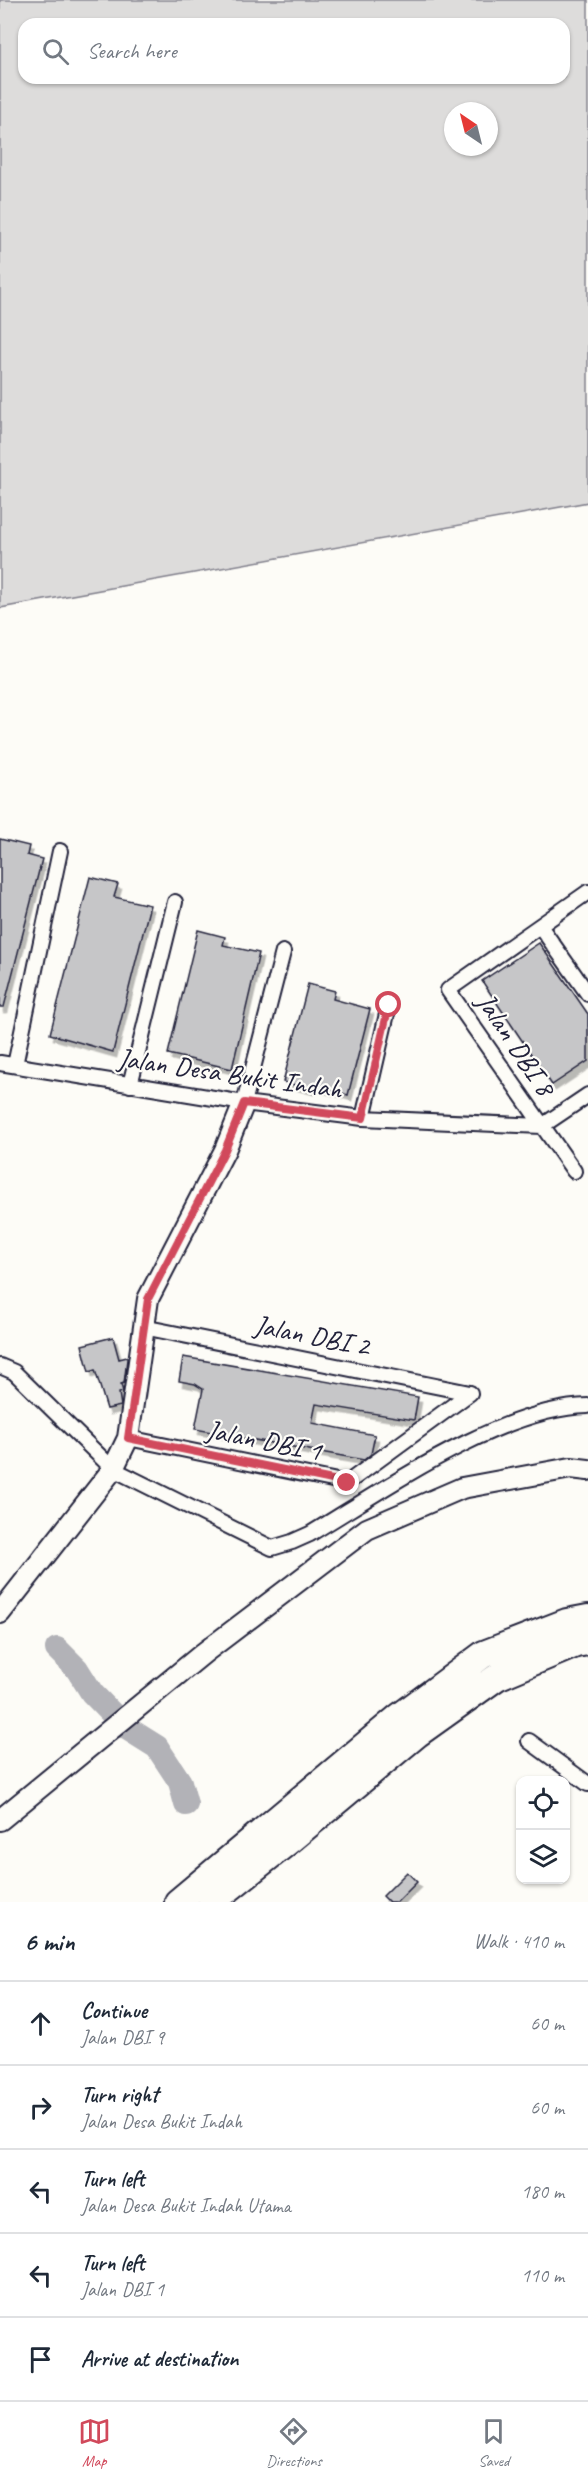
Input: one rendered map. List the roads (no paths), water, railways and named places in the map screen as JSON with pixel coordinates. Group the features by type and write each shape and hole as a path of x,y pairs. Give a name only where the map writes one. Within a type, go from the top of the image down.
{"highway":[{"path":"223,1902 484,1654 567,1622 588,1618"},
{"path":"163,1902 408,1726 497,1677 576,1644 588,1642"},
{"path":"178,1902 264,1830"},
{"path":"212,1902 291,1839"}],"street":[{"path":"15,1065 60,851"},
{"path":"588,892 540,926 588,994"},
{"path":"130,1085 175,902"},
{"name":"Jalan DBI 8","path":"540,926 448,990 574,1171"},
{"path":"0,1613 113,1469 128,1438 148,1299 225,1150 244,1103 283,952"},
{"path":"363,1118 389,1005"},
{"name":"Jalan Desa Bukit Indah","path":"0,1063 244,1103 363,1118 542,1126"},
{"path":"542,1126 588,1095"},
{"name":"Jalan DBI 2","path":"143,1327 470,1393"},
{"path":"0,1366 14,1372 113,1469 272,1548 310,1534 434,1460 513,1422 557,1409 588,1406"},
{"name":"Jalan DBI 1","path":"128,1438 347,1483 470,1393"},
{"path":"0,1820 250,1618 367,1529 462,1488 570,1468 588,1470"},
{"path":"529,1741 588,1784"}],"waterway":[{"path":"57,1649 77,1669 92,1693 125,1727 157,1747 180,1782 186,1804"}]}
